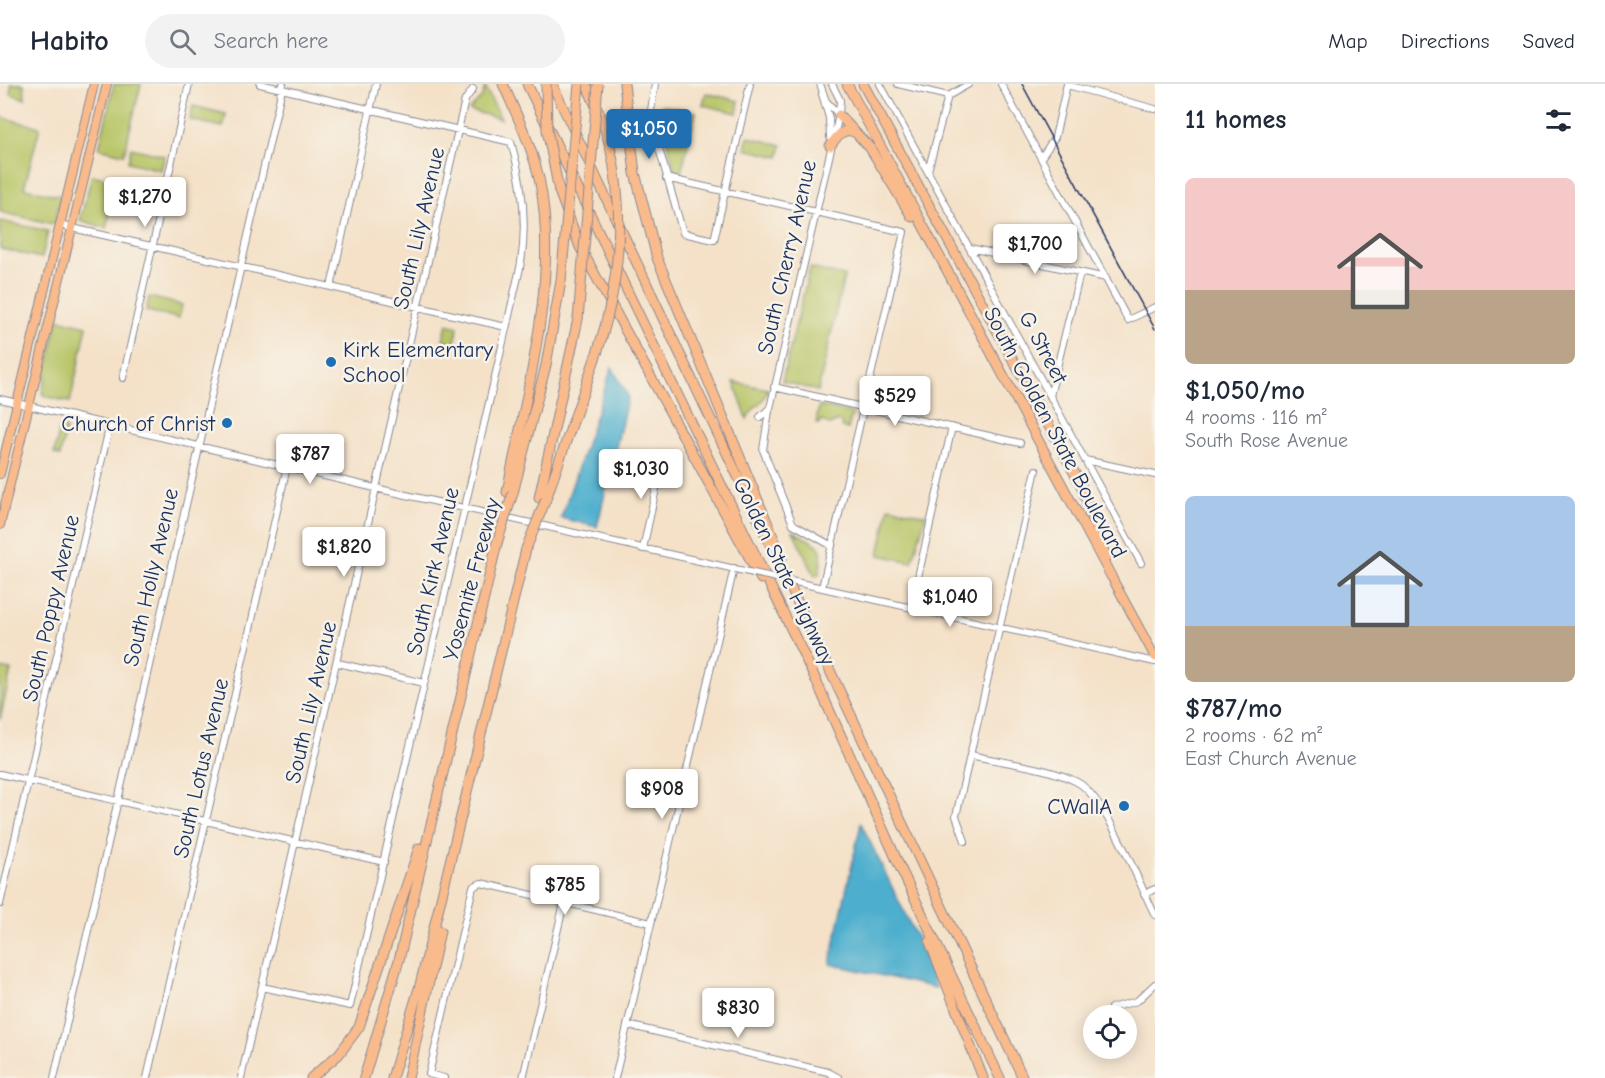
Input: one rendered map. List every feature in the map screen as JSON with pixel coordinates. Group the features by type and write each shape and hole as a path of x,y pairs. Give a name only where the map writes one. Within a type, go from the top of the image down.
{"highway":[{"path":"503,84 534,161 543,202 546,240 542,306 510,492"},
{"name":"Golden State Highway","path":"526,84 814,676 900,867 1000,1078"},
{"path":"546,84 547,130 559,191 580,247 814,676"},
{"name":"Golden State Highway","path":"552,84 828,671 1023,1078"},
{"name":"Yosemite Freeway","path":"364,1078 399,960 497,543 546,365 561,281 579,84"},
{"path":"542,498 597,353 611,305 619,255 619,203 610,146 602,119 586,84"},
{"name":"Yosemite Freeway","path":"392,1078 420,984 526,549 542,498 578,319 598,84"},
{"path":"624,84 634,173 657,258 771,534 814,627 828,671"},
{"name":"South Golden State Boulevard","path":"847,84 1111,576"},
{"name":"South Golden State Boulevard","path":"865,84 1081,485 1111,576"},
{"path":"839,115 859,134 965,303"},
{"path":"830,146 845,131 859,134"},
{"path":"310,1078 350,1042 368,1007 438,788"},
{"path":"408,1078 457,837"},
{"path":"900,867 983,1078"}],"main road":[{"path":"0,474 94,84"},
{"path":"0,525 106,84"},
{"name":"South Golden State Boulevard","path":"1111,576 1155,657"}],"street":[{"path":"123,378 189,84"},
{"path":"260,84 282,86 458,130"},
{"path":"331,287 376,84"},
{"path":"656,84 650,112 666,178 683,233 714,240 750,84"},
{"path":"820,84 829,118 830,146"},
{"path":"832,84 840,100 839,115"},
{"name":"G Street","path":"880,84 1141,563"},
{"path":"898,84 948,96 969,84"},
{"path":"1001,84 1128,320 1155,307"},
{"path":"1041,158 1055,137 1067,85 1155,109"},
{"name":"South Holly Avenue","path":"54,1078 282,86"},
{"name":"South Lily Avenue","path":"242,1078 465,100 473,89"},
{"path":"822,94 839,115"},
{"path":"928,171 948,96"},
{"name":"South Cherry Avenue","path":"832,546 793,524 763,450 774,387 839,115"},
{"name":"South Kirk Avenue","path":"262,987 350,1006 520,268 525,233 522,193 511,142 458,130"},
{"path":"666,178 904,232 822,588"},
{"path":"59,225 506,327"},
{"path":"970,248 1106,278"},
{"path":"1050,396 1080,273"},
{"path":"774,387 1020,443"},
{"path":"0,399 464,509 1155,662"},
{"path":"760,417 770,408"},
{"name":"South Poppy Avenue","path":"0,904 110,424"},
{"path":"911,608 952,427"},
{"path":"643,549 663,456"},
{"path":"1085,460 1155,475"},
{"name":"South Lotus Avenue","path":"147,1078 288,467"},
{"path":"965,841 956,816 1035,470"},
{"path":"615,1078 735,568"},
{"path":"338,663 424,683"},
{"path":"971,755 1062,776 1086,788 1098,800 1144,894 1152,901 1155,915"},
{"path":"0,774 384,862"},
{"path":"444,1078 429,1074 471,891 481,884 651,923"},
{"path":"1144,894 1155,889"},
{"path":"523,1078 564,903"},
{"path":"1121,1005 1137,1000 1155,984"},
{"path":"627,1025 828,1072 839,1078"}],"green space":[{"path":"11,84 24,84 25,99 11,94"},
{"path":"114,84 141,84 124,154 99,148"},
{"path":"485,87 501,119 469,110 482,97"},
{"path":"706,93 739,101 737,113 703,105"},
{"path":"662,105 696,112 681,173 675,172 660,113"},
{"path":"193,106 226,114 223,127 190,120"},
{"path":"0,117 40,127 24,188 61,196 54,224 0,212"},
{"path":"748,137 782,145 779,157 745,149"},
{"path":"131,148 165,156 161,170 128,162"},
{"path":"92,175 118,181 106,228 80,220"},
{"path":"0,221 48,231 42,258 0,249"},
{"path":"810,268 844,276 818,391 782,381"},
{"path":"149,297 182,305 179,318 146,311"},
{"path":"58,319 87,326 70,402 45,396 42,393"},
{"path":"447,324 458,327 455,343 443,340"},
{"path":"734,382 768,389 764,398 747,419"},
{"path":"819,406 852,413 848,429 841,427 842,424 838,421 830,425 821,420 819,424 816,423"},
{"path":"60,427 66,429 60,456 54,454"},
{"path":"889,507 926,515 912,562 879,555"},
{"path":"793,531 819,546 822,556 819,574 815,576"},
{"path":"0,668 11,670 0,720"}],"water":[{"path":"612,367 628,396 597,527 561,518"},
{"path":"861,823 922,949 936,988 830,964"}],"railway":[{"path":"1022,84 1155,329"}],"place":[{"name":"Kirk Elementary School","path":"331,362"},
{"name":"Church of Christ","path":"227,423"},
{"name":"CWallA","path":"1124,806"}]}
